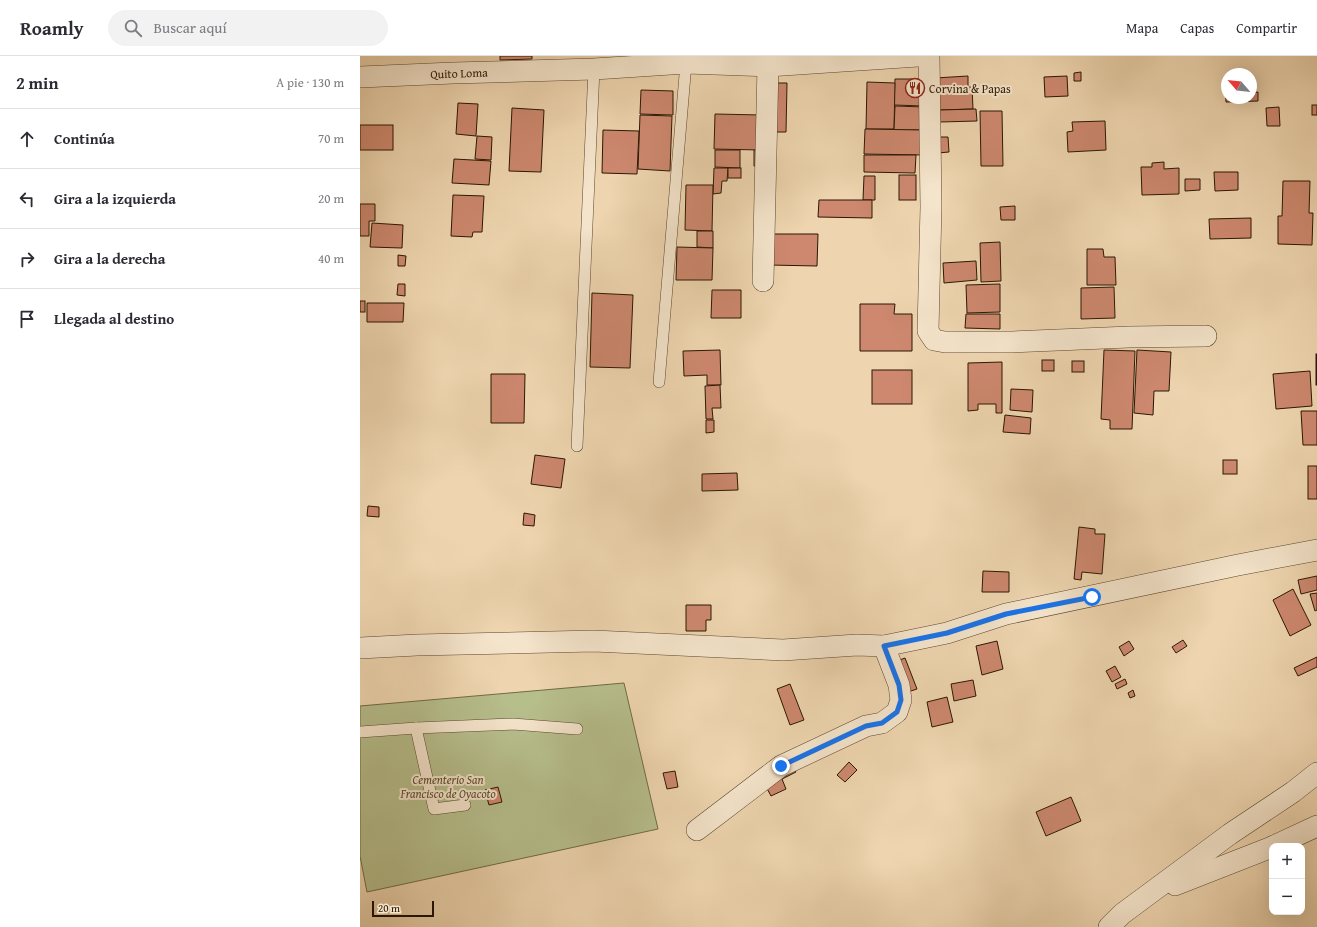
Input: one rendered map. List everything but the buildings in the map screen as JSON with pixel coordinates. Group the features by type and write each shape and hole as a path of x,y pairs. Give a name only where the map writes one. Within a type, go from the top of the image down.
{"street":[{"name":"Quito Loma","path":"360,77 545,63 594,69 686,63 768,66 918,56"},
{"path":"929,56 931,207 928,332 934,340 945,342 1012,342 1129,337 1206,336"},
{"path":"763,281 768,66"},
{"path":"360,648 417,645 594,641 784,650 857,645 884,646 947,633 1006,614 1238,565 1317,550"},
{"path":"696,830 781,766 866,726 882,723 897,712 901,700 899,685 884,646"},
{"path":"1109,927 1122,914 1230,834 1293,792 1317,773"},
{"path":"1282,843 1317,826"},
{"path":"1305,843 1317,841"},
{"path":"1148,895 1269,849"}],"lane":[{"path":"659,382 686,63"},
{"path":"577,446 594,69"},
{"path":"360,732 513,724 577,729"},
{"path":"416,728 434,809 465,805"}],"green space":[{"name":"Cementerio San Francisco de Oyacoto","path":"624,683 658,829 367,892 360,856 360,706"}],"place":[{"name":"Corvina & Papas","path":"915,88"}],"route":[{"path":"781,766 866,726 882,723 897,712 901,700 899,685 884,646 947,633 1006,614 1092,597"}]}
